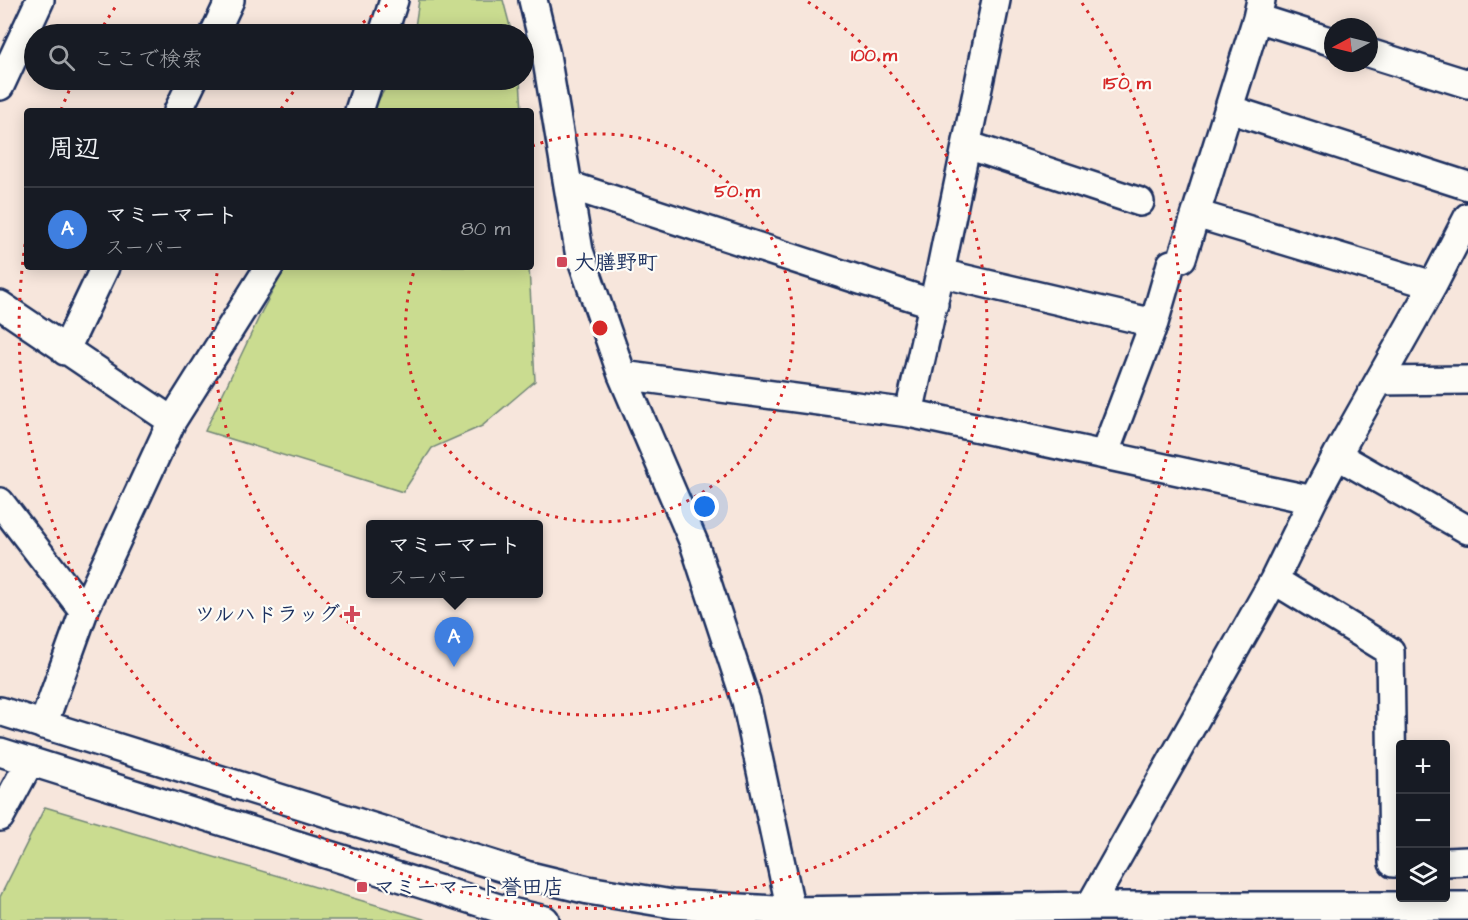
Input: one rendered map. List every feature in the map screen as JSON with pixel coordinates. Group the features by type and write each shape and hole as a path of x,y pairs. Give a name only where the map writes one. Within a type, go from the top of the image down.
{"street":[{"path":"29,24 40,0"},
{"path":"219,24 230,0"},
{"path":"386,24 394,0"},
{"path":"533,0 546,55 579,251 622,375 694,543 746,701 792,916"},
{"path":"909,413 934,304 996,0"},
{"path":"1104,455 1176,261 1196,214 1259,9 1324,38"},
{"path":"0,86 24,34"},
{"path":"1378,56 1468,84"},
{"path":"179,108 188,90"},
{"path":"360,108 366,90"},
{"path":"1229,109 1468,186"},
{"path":"966,145 1140,202"},
{"path":"568,185 934,304"},
{"path":"1196,214 1433,285"},
{"path":"1090,906 1274,580 1337,455 1467,223"},
{"path":"65,351 104,270"},
{"path":"43,725 84,611 172,421 266,270"},
{"path":"940,273 1154,323"},
{"path":"0,305 172,421"},
{"path":"622,375 909,413 1313,500"},
{"path":"1379,381 1468,380"},
{"path":"1337,455 1468,530"},
{"path":"2,509 84,611"},
{"path":"1274,580 1390,651 1393,863 1396,863"},
{"path":"0,711 537,877 588,890 672,904 792,916 1090,906 1468,906"},
{"path":"0,752 545,920"},
{"path":"0,817 30,761"},
{"path":"1450,862 1468,861"}],"green space":[{"path":"419,0 503,0 509,24 415,24"},
{"path":"384,90 521,90 522,108 374,108"},
{"path":"284,270 529,270 535,381 482,426 432,448 403,492 205,431 262,311"},
{"path":"45,807 427,920 0,920 0,897"}],"place":[{"name":"大膳野町","path":"562,262"},
{"name":"ツルハドラッグ","path":"352,614"},
{"name":"マミーマート","path":"454,667"},
{"name":"マミーマート誉田店","path":"362,887"}]}
